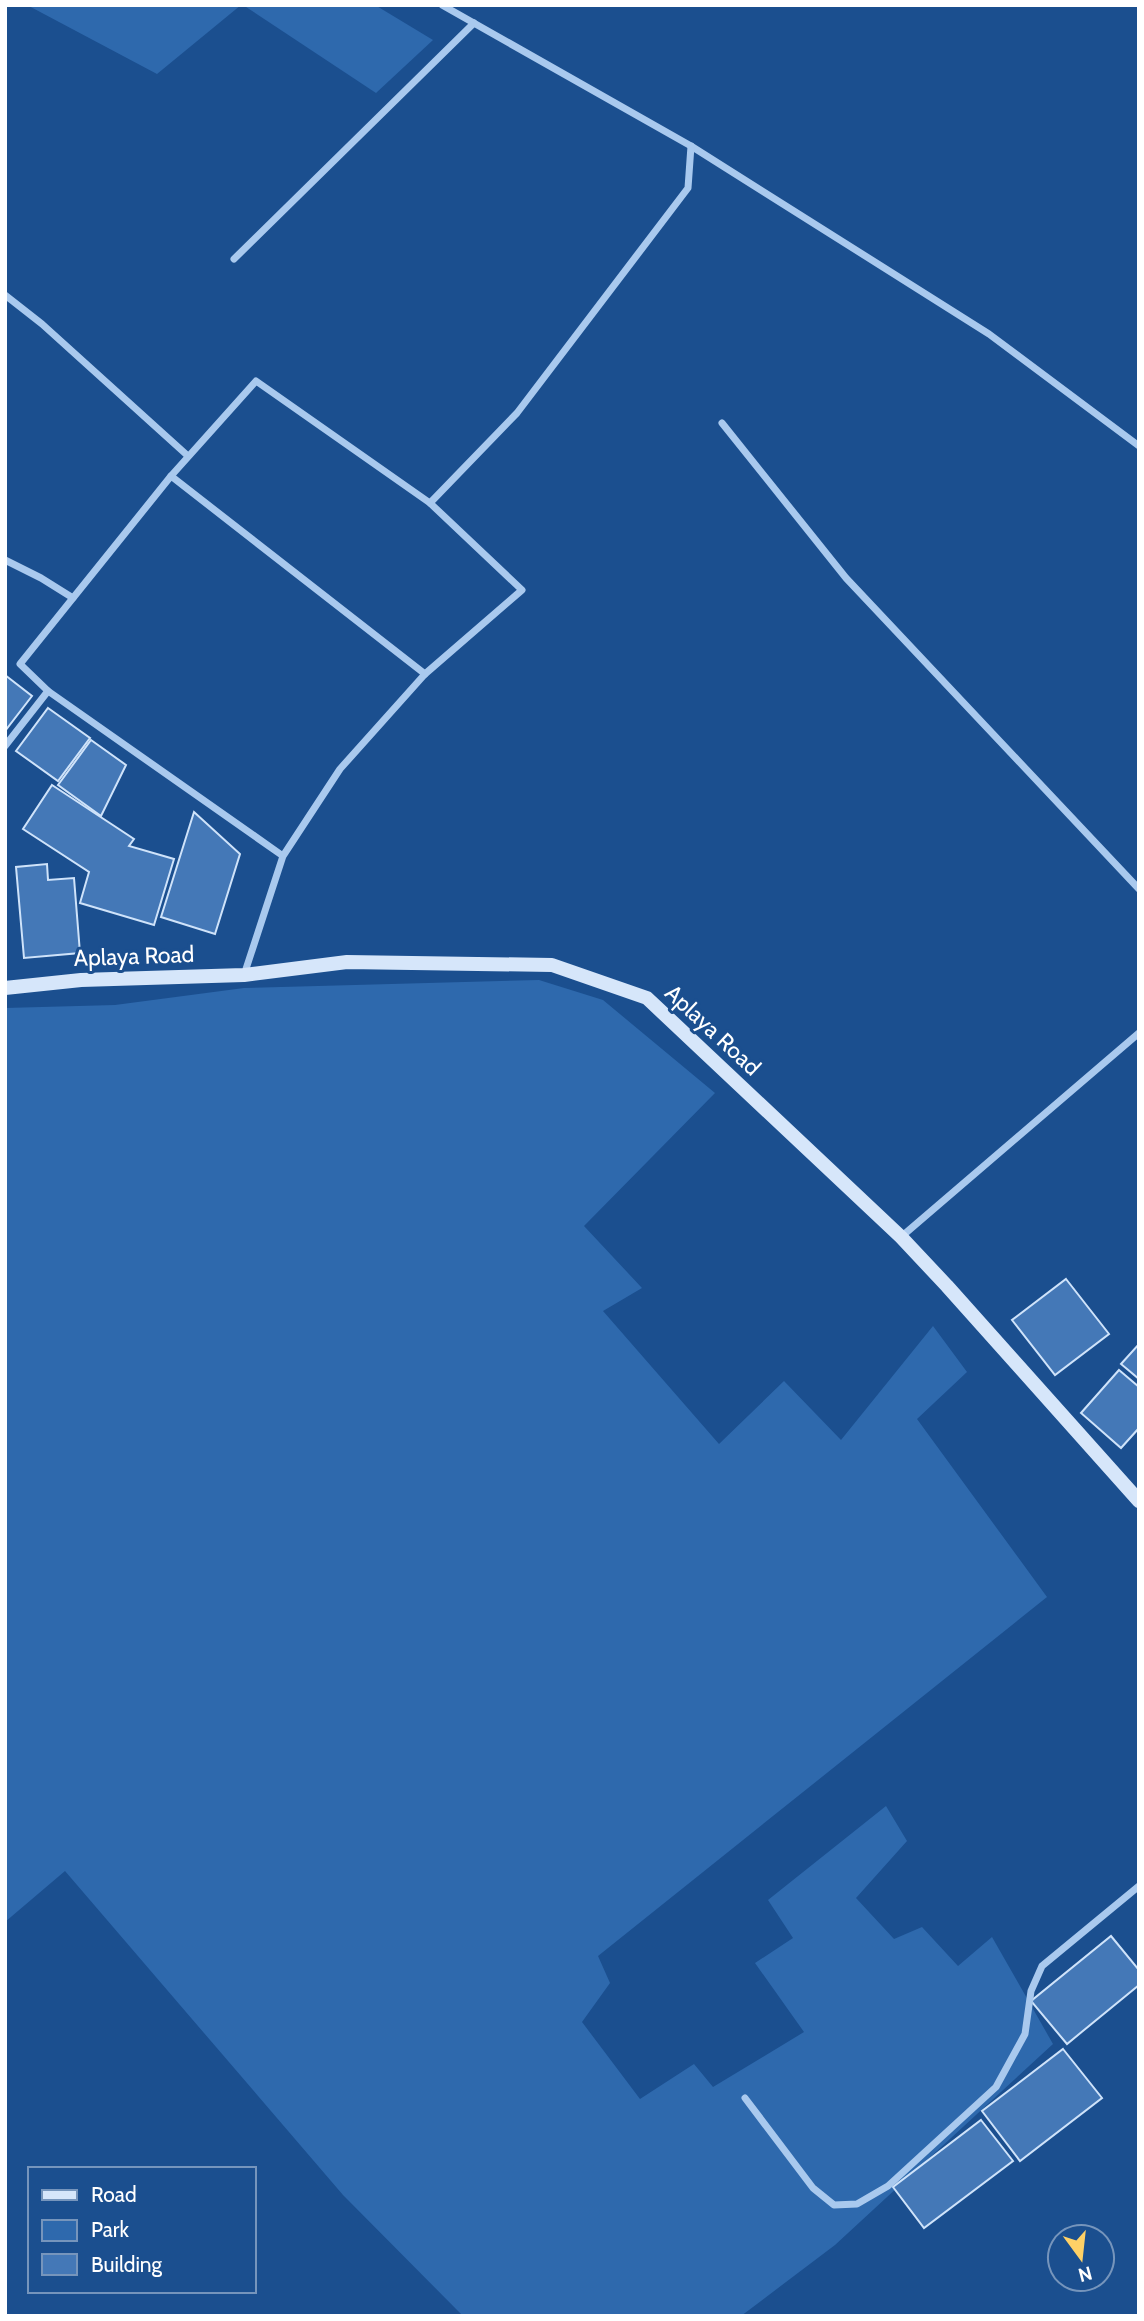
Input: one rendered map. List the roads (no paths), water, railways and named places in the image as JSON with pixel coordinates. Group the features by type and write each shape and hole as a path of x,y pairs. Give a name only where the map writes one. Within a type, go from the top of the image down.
{"street":[{"path":"442,5 691,146 989,334 1139,446"},
{"path":"234,259 474,23"},
{"path":"430,503 517,413 688,188 691,146"},
{"path":"5,295 42,324 188,456"},
{"path":"244,975 283,856 340,769 425,674 522,590 430,503 256,382 171,475 20,664 48,691 283,856"},
{"path":"722,423 846,578 1139,889"},
{"path":"171,475 425,674"},
{"path":"5,560 73,598"},
{"path":"5,746 48,691"},
{"name":"Aplaya Road","path":"5,988 81,980 244,975 347,962 552,964 647,998 901,1237 1139,1501"},
{"path":"901,1237 1139,1033"},
{"path":"745,2098 813,2188 835,2205 857,2204 888,2186 996,2087 1025,2034 1031,1992 1042,1966 1139,1886"}]}
